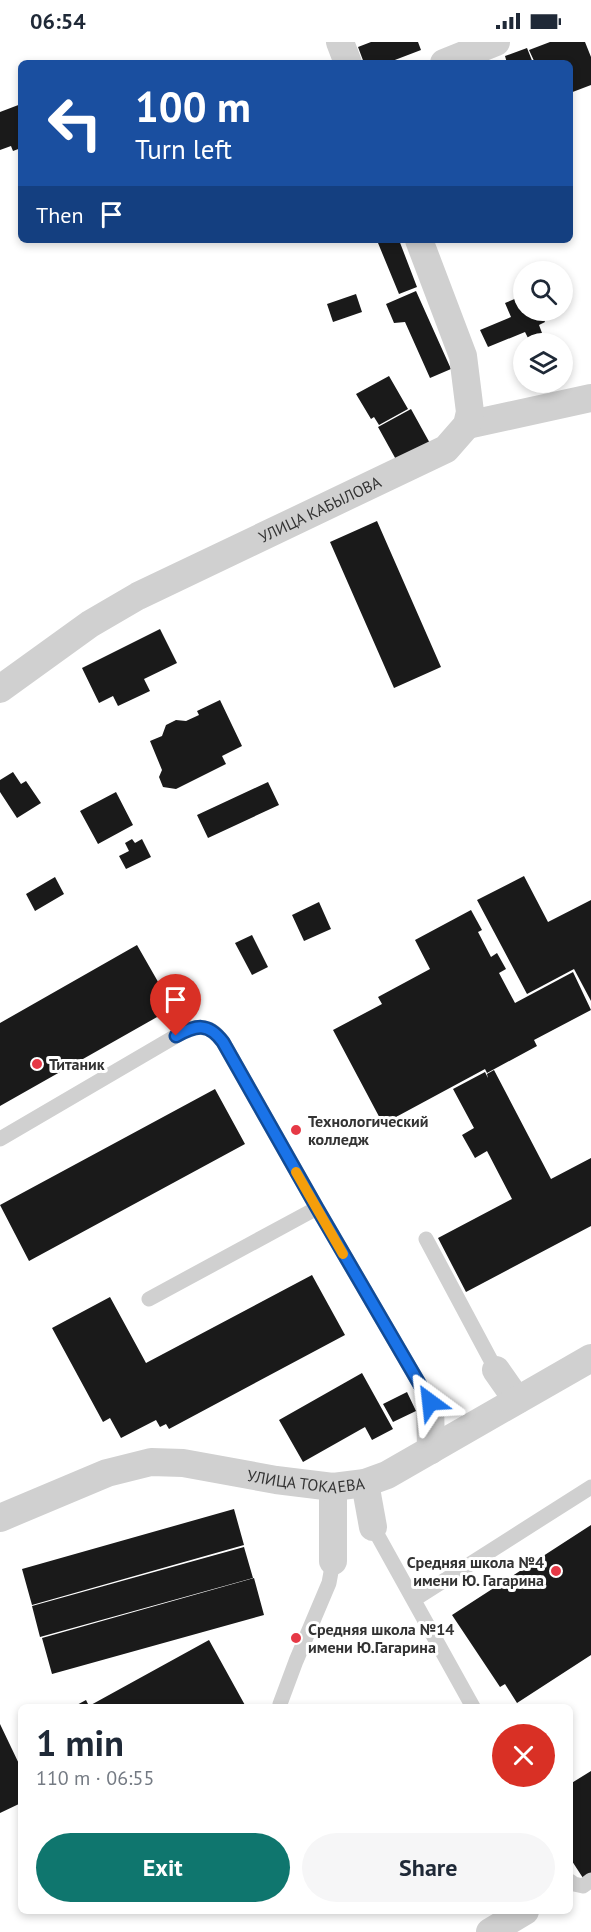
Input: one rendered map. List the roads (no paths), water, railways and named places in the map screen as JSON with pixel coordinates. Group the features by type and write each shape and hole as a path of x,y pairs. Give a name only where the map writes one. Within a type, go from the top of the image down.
{"street":[{"path":"340,42 347,60"},
{"path":"451,60 496,42"},
{"path":"420,243 463,356 470,412 467,425 591,398"},
{"name":"УЛИЦА КАБЫЛОВА","path":"0,689 90,624 138,596 446,449 467,425"},
{"name":"УЛИЦА ТОКАЕВА","path":"0,1518 107,1473 151,1462 183,1463 276,1480 333,1486 364,1483 387,1475 591,1358"},
{"path":"496,1370 517,1400"},
{"path":"430,1402 431,1450"},
{"path":"364,1483 373,1527"},
{"path":"333,1486 333,1561"},
{"path":"490,1932 520,1914"}],"lane":[{"path":"0,1138 176,1036 198,1027 209,1028 223,1042 430,1402"},
{"path":"149,1299 317,1208"},
{"path":"426,1239 496,1370"},
{"path":"415,1599 591,1487"},
{"path":"373,1527 471,1704"},
{"path":"280,1704 329,1582 333,1561"},
{"path":"573,1883 583,1886 591,1880"}],"place":[{"name":"Титаник","path":"37,1064"},
{"name":"Технологический колледж","path":"296,1130"},
{"name":"Средняя школа №4 имени Ю. Гагарина","path":"556,1571"},
{"name":"Средняя школа №14 имени Ю.Гагарина","path":"296,1638"}]}
